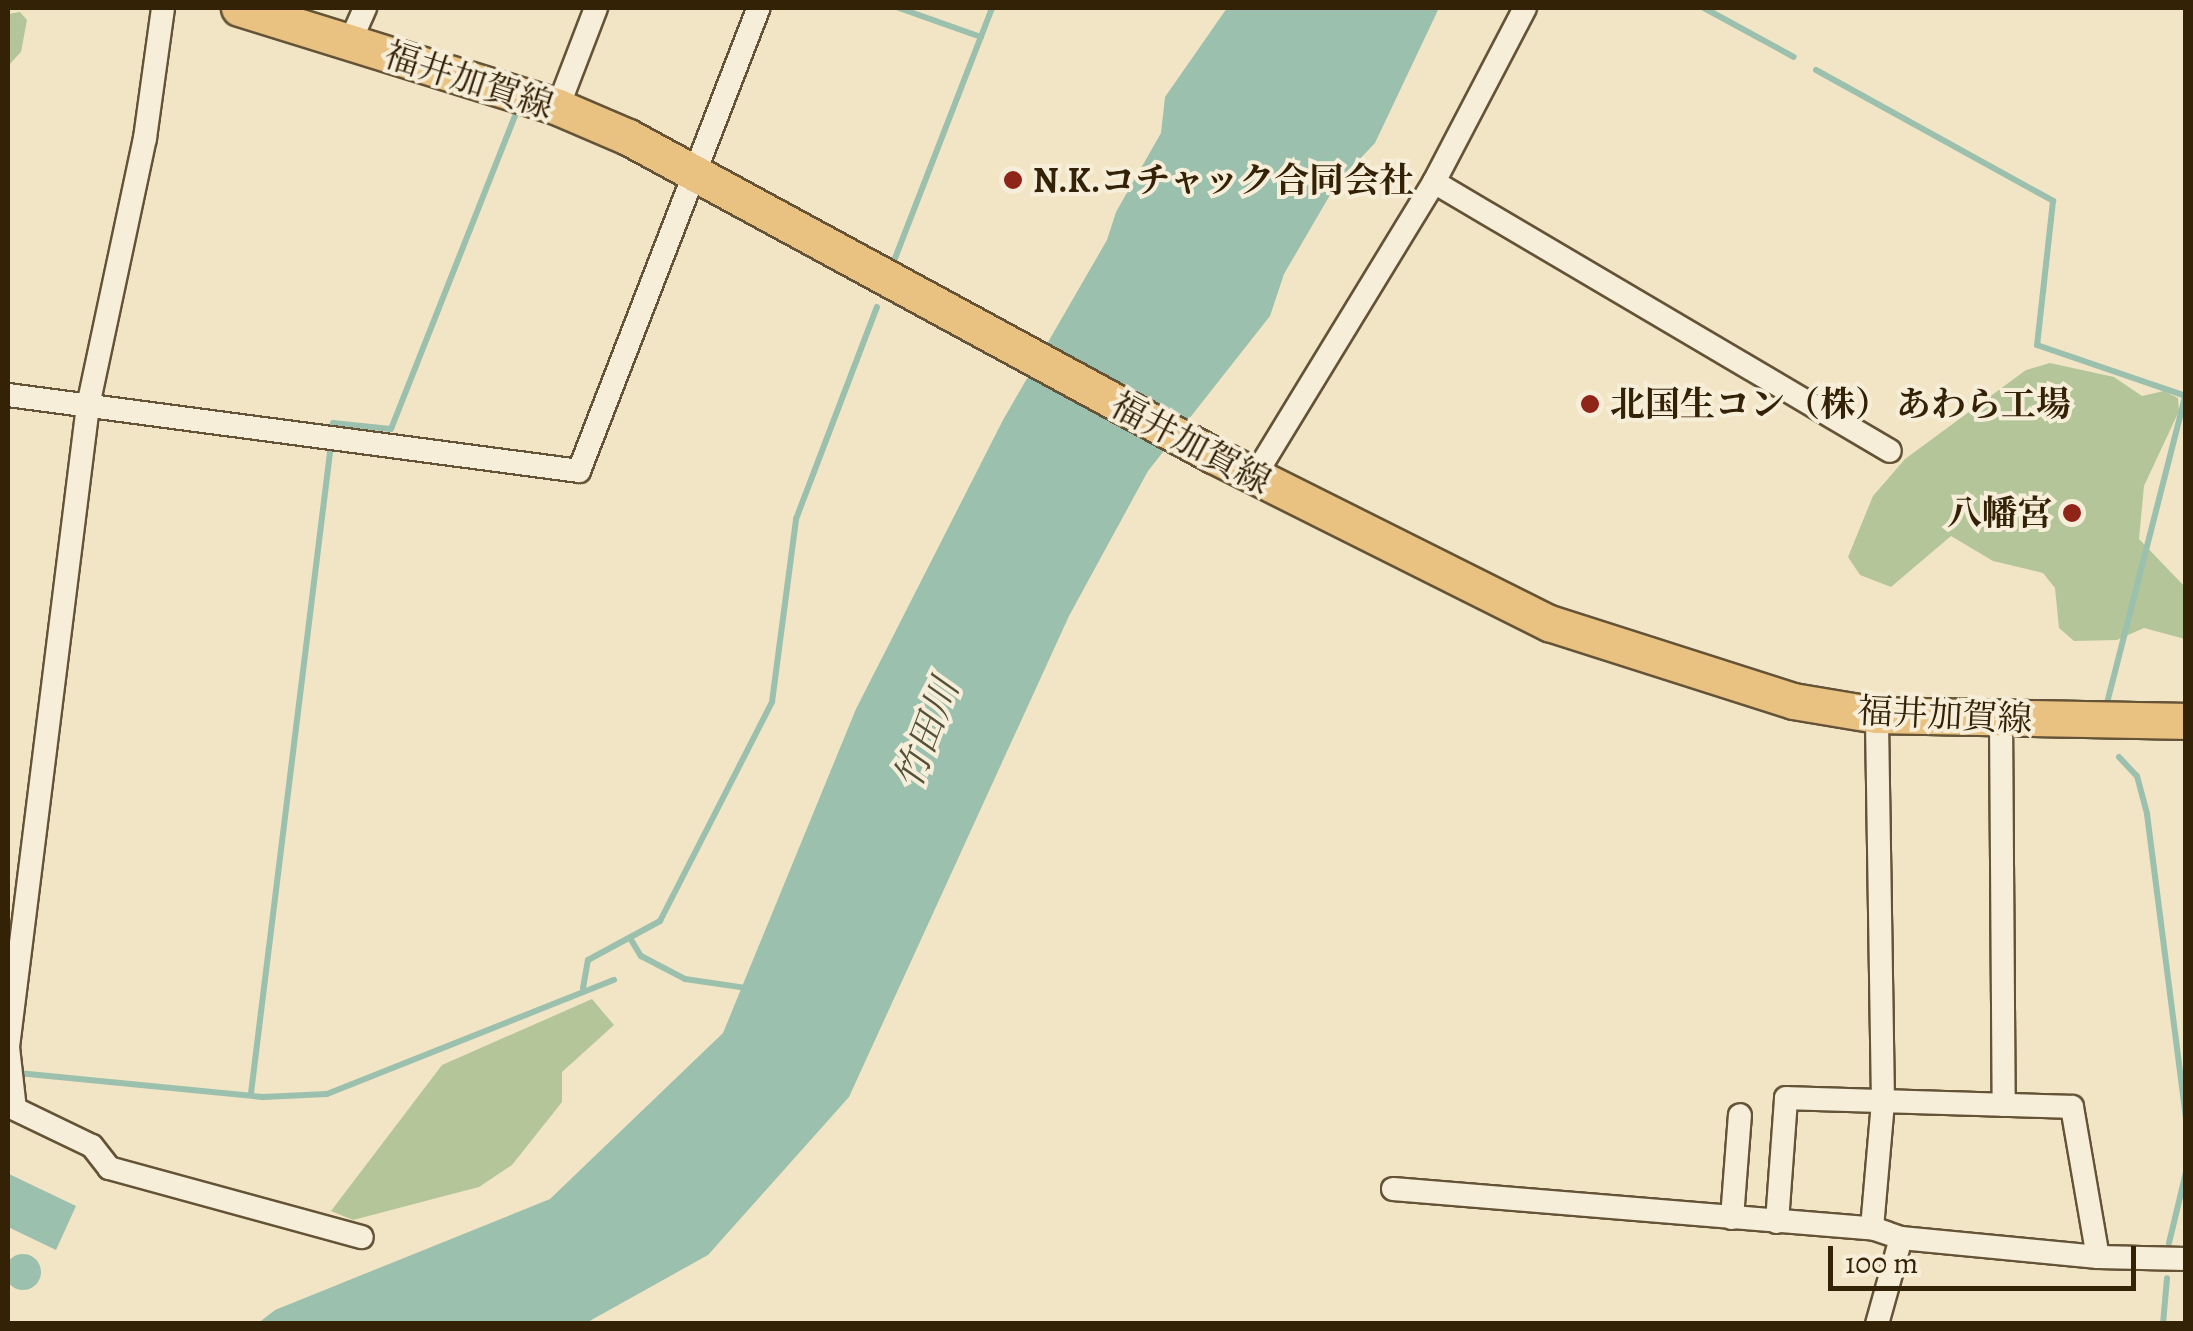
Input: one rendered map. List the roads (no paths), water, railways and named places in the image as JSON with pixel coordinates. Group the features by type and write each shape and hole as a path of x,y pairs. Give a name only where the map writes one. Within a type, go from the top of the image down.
{"main road":[{"name":"福井加賀線","path":"239,8 558,107 697,172 1254,477 1550,623 1793,701 1877,716 2186,722"}],"street":[{"path":"164,8 145,138 88,406 8,1047 11,1118 92,1146 109,1168 362,1237"},
{"path":"350,42 365,8"},
{"path":"558,107 596,8"},
{"path":"8,395 579,471 759,8"},
{"path":"1254,477 1434,182 1525,8"},
{"path":"1434,182 1890,451"},
{"path":"1872,1228 1883,1102 1877,716"},
{"path":"2002,718 2004,1105"},
{"path":"1776,1222 1786,1098 2072,1108 2098,1257"},
{"path":"1732,1218 1740,1115"},
{"path":"1392,1189 1872,1228 1901,1238 2098,1257 2185,1256"},
{"path":"1877,1324 1901,1238"}],"water":[{"name":"竹田川","path":"1227,8 1439,8 1375,143 1337,183 1284,274 1270,316 1148,471 1069,616 849,1097 708,1255 586,1323 257,1324 275,1310 550,1199 723,1033 856,709 1003,420 1107,240 1116,212 1161,133 1165,97"},
{"path":"9,1174 76,1206 56,1250 8,1227"},
{"path":"23,1254 36,1259 41,1272 36,1285 23,1290 10,1285 5,1272 10,1259"}],"waterway":[{"path":"899,8 981,37"},
{"path":"892,266 992,8"},
{"path":"1704,8 1794,57"},
{"path":"1816,70 2053,201 2037,345 2186,396"},
{"path":"333,423 391,429 516,113"},
{"path":"583,988 588,960 660,921 772,702 796,519 877,307"},
{"path":"2106,707 2186,392"},
{"path":"251,1093 330,452"},
{"path":"2119,757 2137,776 2147,814 2186,1119"},
{"path":"630,938 641,956 685,979 747,988"},
{"path":"18,1073 263,1097 327,1094 614,980"},
{"path":"2169,1243 2186,1172"},
{"path":"2163,1324 2167,1278"}],"place":[{"name":"N.K.コチャック合同会社","path":"1013,180"},
{"name":"北国生コン（株） あわら工場","path":"1590,404"},
{"name":"八幡宮","path":"2072,513"}]}
